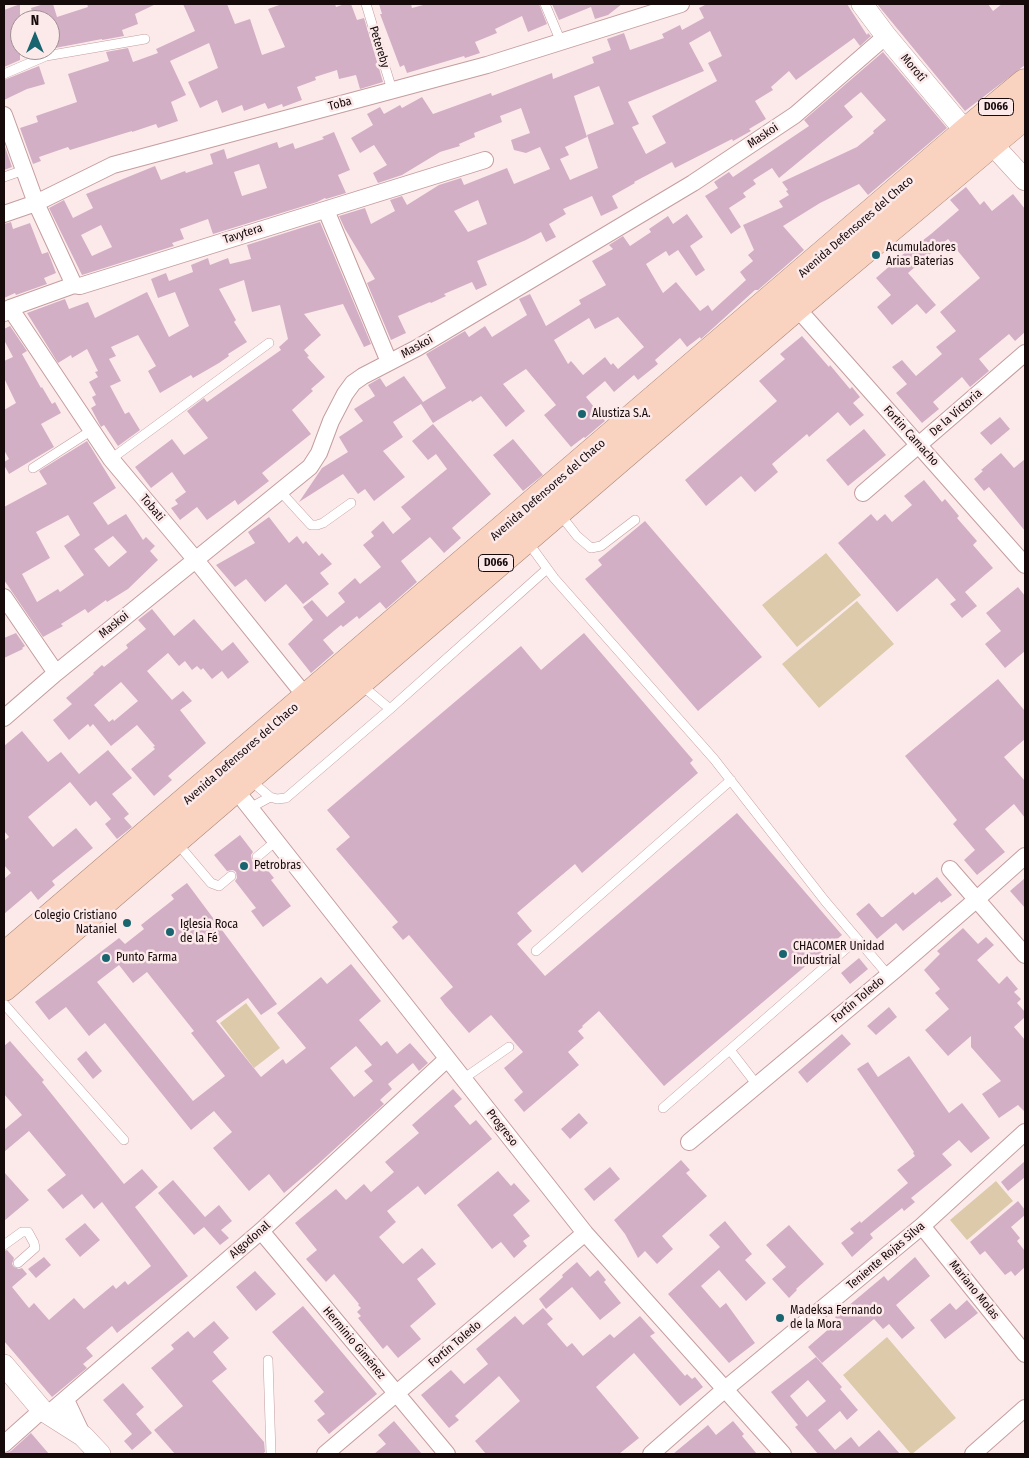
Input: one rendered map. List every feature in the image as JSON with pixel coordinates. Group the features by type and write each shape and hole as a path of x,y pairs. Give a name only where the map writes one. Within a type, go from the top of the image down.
{"highway":[{"name":"Avenida Defensores del Chaco","path":"4,987 175,840 244,791 357,682 796,307 977,137 1025,83"},
{"path":"977,137 1025,93"},
{"name":"Avenida Defensores del Chaco","path":"4,957 307,698 977,137 1025,115"}],"street":[{"name":"Toba","path":"4,214 36,203 113,164 487,64 681,4"},
{"name":"Morotî","path":"862,4 886,36 977,137 1025,180"},
{"name":"Maskoi","path":"4,718 56,673 310,467 319,452 344,394 353,383 417,348 693,183 795,114 886,36"},
{"path":"4,115 36,203 74,285"},
{"name":"Tavytera","path":"7,311 74,285 80,286 485,160"},
{"path":"326,210 389,362"},
{"name":"Fortin Camacho","path":"796,307 1025,565"},
{"name":"Tobati","path":"7,311 112,459 307,698"},
{"name":"De la Victoria","path":"863,492 1025,353"},
{"path":"4,596 56,673"},
{"name":"Progreso","path":"244,791 276,841 585,1233 783,1454"},
{"name":"Fortín Toledo","path":"689,1142 888,975 1025,856"},
{"path":"950,869 1025,955"},
{"name":"Algodonal","path":"4,1444 45,1412 66,1400 260,1231 447,1059"},
{"name":"Teniente Rojas Silva","path":"652,1454 724,1390 922,1226 1025,1132"},
{"name":"Mariano Molas","path":"922,1226 1025,1354"},
{"name":"Herminio Giménez","path":"260,1231 447,1454"},
{"name":"Fortín Toledo","path":"325,1454 585,1233"},
{"path":"4,1365 45,1412 83,1436 100,1454"},
{"path":"66,1400 83,1436"},
{"path":"973,1454 1025,1408"}],"lane":[{"name":"Petereby","path":"367,4 392,90"},
{"path":"545,4 561,42"},
{"path":"4,74 46,56 145,39"},
{"path":"4,177 24,170"},
{"path":"112,459 269,343"},
{"path":"33,468 92,430"},
{"path":"280,491 312,525 323,523 350,502"},
{"path":"557,511 577,536 591,548 601,546 635,520"},
{"path":"525,539 547,569 731,780 825,901 888,975"},
{"path":"244,791 277,799 286,798 390,710 547,569"},
{"path":"357,682 390,710"},
{"path":"536,951 731,780"},
{"path":"244,791 270,797"},
{"path":"175,840 211,884 219,886 231,876"},
{"path":"257,856 276,841"},
{"path":"663,1108 857,938"},
{"path":"4,1004 124,1140"},
{"path":"463,1079 509,1047"},
{"path":"730,1050 757,1085"},
{"path":"4,1245 22,1232 28,1232 35,1248 18,1263"},
{"path":"268,1360 271,1454"}],"shaded area":[{"path":"826,553 861,595 797,647 762,605"},
{"path":"857,601 894,644 819,708 782,664"},
{"path":"246,1003 280,1048 254,1068 220,1023"},
{"path":"996,1181 1013,1201 967,1240 950,1220"},
{"path":"887,1337 956,1418 912,1454 843,1375"}],"building":[{"path":"20,4 20,10 10,10 10,60 20,60 4,67 4,10"},
{"path":"44,4 53,4 55,10 32,10 31,8"},
{"path":"87,4 156,4 135,14 138,24 122,30 124,36 60,47 60,16 88,7"},
{"path":"183,4 227,4 235,24 250,19 262,55 285,47 268,9 282,4 335,4 336,7 351,4 357,20 364,18 383,82 360,89 356,75 339,79 337,70 315,77 316,80 297,87 302,100 283,107 282,104 268,109 265,103 244,111 242,105 222,113 217,100 200,108 188,82 218,68 209,43 170,61 186,95 171,102 178,121 158,128 156,124 70,150 68,147 39,157 41,161 33,164 20,128 38,122 36,116 77,102 68,74 109,61 106,52 128,48 133,62 158,53 156,49 195,31"},
{"path":"379,4 411,4 412,8 427,4 539,4 547,24 528,32 522,16 495,29 497,33 475,42 480,53 407,73 404,65 400,67 380,14 382,14"},
{"path":"552,4 622,4 608,15 595,19 591,7 559,20"},
{"path":"707,4 847,4 867,35 868,33 871,36 860,46 854,38 796,80 789,71 771,87 773,90 755,101 766,119 749,129 751,131 733,141 732,139 675,168 672,162 634,182 612,196 618,208 601,216 592,196 563,209 566,214 549,224 556,237 546,242 541,232 477,261 487,285 476,290 472,282 444,294 446,296 431,303 398,316 406,333 391,340 367,283 375,279 339,216 365,208 371,224 395,211 390,200 402,196 407,205 439,185 461,178 464,185 507,168 514,184 550,169 540,147 526,153 514,150 511,140 530,133 521,108 500,116 502,122 474,133 475,137 459,144 460,146 440,152 402,175 378,183 373,173 387,165 374,145 360,153 351,138 373,125 367,114 380,107 384,114 400,105 402,108 422,97 433,114 491,93 492,96 552,73 553,79 594,63 592,57 611,50 607,39 624,33 630,50 664,38 662,34 680,25 682,30 704,18 699,8","holes":["710,31 722,56 708,63 717,81 652,116 666,143 646,154 632,127 639,124 628,102 704,71 689,43","599,86 614,124 587,135 598,168 570,180 560,159 569,155 565,147 587,137 574,96","478,200 487,224 468,232 454,211"]},
{"path":"877,4 988,4 993,11 1002,4 1025,4 1025,65 965,111"},
{"path":"883,52 947,128 868,195 859,184 820,203 783,226 804,250 758,290 755,290 701,339 700,337 687,347 680,338 655,360 658,364 638,380 634,375 614,392 605,381 586,397 605,421 571,447 544,415 556,405 526,369 503,384 525,411 506,427 481,396 433,423 421,404 393,422 403,437 383,451 405,477 374,501 365,489 358,494 343,474 299,502 322,468 348,452 339,437 363,421 354,409 375,396 368,385 380,378 386,387 404,376 423,402 446,388 426,354 465,331 469,337 485,326 492,337 527,315 519,299 530,294 546,326 581,304 579,300 606,285 592,261 613,249 609,245 623,236 630,246 651,232 649,229 668,216 673,224 687,214 703,237 690,246 705,270 696,276 678,250 669,256 666,251 646,264 663,293 676,282 700,311 708,305 712,311 746,280 740,272 753,261 748,255 754,250 743,225 783,207 779,201 789,195 782,182 857,147 886,120 861,92 844,106 853,117 779,178 772,168 753,180 756,184 743,193 746,197 729,208 741,227 731,234 705,196 718,188 714,182 729,172 733,177 809,126 804,120","holes":["618,317 644,347 618,369 613,363 611,365 605,357 583,375 571,361 568,364 554,340 589,318 595,329"]},
{"path":"39,66 45,84 27,89 4,100 4,80"},
{"path":"334,132 350,170 338,175 346,193 213,234 208,219 180,229 184,239 172,243 174,246 82,275 49,208 64,200 73,218 93,208 86,194 155,166 161,180 185,171 186,173 213,164 210,154 224,149 227,159 277,142 279,148 293,143 295,149 324,139 322,137","holes":["259,164 267,188 242,196 234,172","101,225 112,247 92,256 81,235"]},
{"path":"4,144 12,167 4,170"},
{"path":"966,187 980,205 984,201 992,211 1013,194 1025,209 1025,332 1015,341 1009,334 979,359 989,371 970,387 962,377 933,402 939,409 922,423 896,393 907,384 892,367 902,360 916,376 942,354 936,347 956,331 940,312 980,278 948,239 908,273 936,305 926,314 917,304 892,325 877,307 891,295 876,278 917,242 918,244 959,210 950,200"},
{"path":"11,222 13,229 30,223 42,254 48,252 56,273 44,278 47,284 4,298 4,224"},
{"path":"320,222 371,344 364,347 343,304 304,314 321,335 304,350 309,356 307,357 325,377 292,410 311,434 262,473 269,481 238,505 235,500 207,520 197,507 180,520 171,508 178,504 175,500 186,492 172,472 151,488 135,467 172,439 184,455 208,438 187,411 204,398 207,402 281,350 279,347 288,339 280,305 252,312 244,280 219,289 236,320 234,322 247,342 228,354 229,356 219,363 193,378 191,375 160,393 148,371 156,366 138,335 111,347 116,356 109,359 121,381 110,386 125,414 129,412 140,430 118,446 104,425 101,427 91,408 96,405 92,397 96,395 89,382 98,377 95,372 98,371 87,349 72,358 71,355 58,363 27,313 65,299 69,309 88,302 95,318 147,292 169,337 189,326 175,292 158,298 151,279 166,273 169,281 193,272 191,265 208,258 210,265 228,258 230,264 251,259 247,245"},
{"path":"10,326 27,351 22,354 41,388 52,404 55,402 61,413 41,424 54,447 9,474 4,465 4,462 9,459 4,450 4,410 16,403 4,378 4,361 13,357 4,340 4,329"},
{"path":"802,336 829,367 830,365 850,389 852,387 860,397 853,403 864,415 850,426 838,412 809,437 807,434 772,464 778,472 755,492 741,476 706,506 685,480 777,401 759,381 785,359 780,354"},
{"path":"1000,417 1010,429 991,445 980,433"},
{"path":"433,424 491,494 452,528 461,538 444,553 430,537 401,561 417,582 386,609 380,602 359,619 357,616 343,627 341,625 323,640 334,653 311,673 288,644 313,620 303,607 312,600 327,617 345,602 338,593 355,578 360,584 381,567 363,545 374,536 371,532 383,521 393,534 411,519 401,507 447,469 436,454 428,460 412,441"},
{"path":"864,429 886,455 848,486 826,460"},
{"path":"513,439 543,475 523,491 493,455"},
{"path":"87,441 116,488 93,503 108,525 126,514 143,540 146,537 155,546 150,551 158,560 128,589 107,602 106,600 88,613 85,609 61,624 63,626 43,637 4,580 4,507 47,484 39,471","holes":["68,515 80,535 64,546 84,575 60,592 58,589 37,602 22,574 50,558 36,532","113,536 127,552 109,567 94,549"]},
{"path":"1001,453 1014,468 1025,459 1025,531 989,487 984,491 974,479 983,471 981,470"},
{"path":"924,480 942,502 945,499 959,516 957,518 977,541 973,545 993,568 965,592 977,606 962,618 950,604 956,600 937,578 897,612 838,543 871,514 877,521 885,514 892,522 912,505 904,496"},
{"path":"269,517 289,543 297,536 303,544 306,541 319,556 322,553 332,564 320,573 329,584 303,604 286,584 265,602 246,579 235,587 216,565 255,543 248,532"},
{"path":"645,521 762,657 698,711 585,579 602,565 598,560"},
{"path":"1018,587 1025,596 1025,651 1005,668 985,644 1001,631 986,613"},
{"path":"152,609 174,636 194,619 222,651 233,642 249,662 228,679 222,671 212,679 203,668 201,670 197,666 192,670 185,661 179,666 168,653 147,671 172,700 183,691 192,701 180,710 206,743 168,776 172,780 154,796 131,769 155,749 153,747 155,746 137,725 111,746 93,724 90,727 88,724 69,740 53,720 72,704 66,698 102,665 104,667 128,648 126,645 146,629 138,620","holes":["121,682 138,701 114,721 113,719 109,722 94,705"]},
{"path":"16,633 25,646 23,649 4,658 4,638"},
{"path":"584,633 693,760 690,763 698,773 582,873 575,864 517,913 532,931 517,944 545,976 737,813 842,935 664,1086 599,1011 578,1031 584,1038 568,1052 579,1065 524,1112 514,1100 523,1092 504,1068 523,1052 491,1015 469,1033 445,1005 440,998 453,987 409,935 403,940 392,927 398,922 336,849 350,837 327,810 521,646 541,670"},
{"path":"998,679 1025,711 1025,739 1004,757 1025,781 1025,818 1014,804 985,829 1005,852 977,875 964,860 975,850 953,824 957,820 905,756"},
{"path":"22,731 48,762 61,752 79,774 108,750 132,778 112,794 129,814 124,818 132,827 117,839 105,824 111,819 96,801 90,806 70,782 28,817 53,847 76,828 93,848 52,881 55,885 38,900 31,891 4,914 4,879 11,873 4,865 4,841 9,837 4,831 4,746"},
{"name":"Petrobras","path":"240,835 253,852 251,855 252,861 255,863 261,862 274,878 271,880 291,906 263,927 251,911 256,908 235,881 237,878 236,872 233,870 227,871 214,855"},
{"path":"937,877 952,895 941,903 940,901 903,931 896,923 877,939 856,914 869,903 883,917 913,892 915,895"},
{"path":"1025,878 1025,908 1010,891"},
{"path":"187,883 277,1004 261,1015 248,998 216,1021 261,1077 283,1059 286,1064 306,1048 277,1013 321,977 327,984 351,964 381,1001 359,1020 381,1046 387,1041 397,1054 410,1043 428,1063 419,1071 413,1063 388,1084 392,1089 380,1100 384,1104 284,1193 269,1174 249,1191 213,1148 232,1132 214,1111 191,1130 105,1023 89,1036 66,1007 49,1020 35,1002 119,938 125,944 144,929 141,925 174,899 171,895","holes":["119,965 133,983 147,972 194,1031 191,1033 225,1076 193,1101 97,982","356,1046 372,1065 364,1071 373,1081 354,1097 330,1068"]},
{"path":"963,928 978,944 986,937 994,945 977,960 999,984 1007,976 1018,989 1014,992 1021,999 1017,1003 1025,1012 1025,1017 1014,1027 1025,1040 1025,1112 1018,1105 999,1118 982,1094 1001,1081 971,1047 971,1036 948,1056 925,1030 949,1009 935,993 940,989 924,970 940,954 937,951"},
{"path":"859,958 868,969 850,984 841,973"},
{"path":"889,1007 897,1017 876,1035 867,1026"},
{"path":"842,1034 851,1044 807,1083 798,1072"},
{"path":"10,1041 44,1080 42,1082 124,1184 142,1169 158,1187 135,1207 188,1276 117,1333 112,1326 86,1348 93,1356 83,1364 87,1368 52,1397 4,1341 4,1251 7,1250 14,1258 12,1264 14,1267 22,1268 27,1274 12,1287 29,1308 34,1303 49,1320 74,1298 84,1309 113,1285 116,1289 125,1281 128,1285 151,1266 102,1202 94,1209 82,1194 63,1209 47,1190 66,1175 29,1131 4,1152 4,1130 22,1115 4,1094 4,1046"},
{"path":"86,1051 102,1071 93,1079 77,1059"},
{"path":"909,1056 949,1113 962,1103 990,1138 971,1153 959,1140 942,1154 952,1165 911,1198 915,1202 904,1211 902,1208 870,1234 873,1238 852,1257 841,1243 854,1233 850,1229 860,1221 861,1223 908,1183 897,1170 915,1156 857,1069 868,1062 878,1077"},
{"path":"453,1089 462,1099 454,1106 470,1125 476,1120 492,1139 425,1195 418,1186 387,1211 396,1222 379,1237 399,1260 403,1264 422,1248 436,1264 417,1279 436,1304 410,1326 421,1339 398,1358 387,1345 383,1349 358,1318 361,1316 357,1312 361,1308 359,1304 334,1274 326,1282 306,1259 317,1250 295,1223 336,1189 346,1200 364,1184 371,1192 394,1172 385,1162 419,1133 412,1125"},
{"path":"579,1113 588,1123 570,1139 561,1129"},
{"path":"681,1160 690,1170 686,1173 707,1196 662,1236 673,1249 657,1264 645,1251 638,1258 625,1234 614,1220"},
{"path":"1025,1161 1025,1177 1008,1191 1001,1182"},
{"path":"610,1167 620,1179 594,1201 584,1189"},
{"path":"498,1171 511,1186 514,1183 530,1201 513,1215 530,1236 523,1241 527,1246 514,1258 501,1242 492,1249 457,1205"},
{"path":"4,1172 29,1200 4,1221"},
{"path":"173,1180 205,1217 219,1205 232,1221 221,1230 229,1238 220,1245 204,1227 194,1235 158,1193"},
{"path":"1018,1201 1025,1210 1025,1215 1011,1227 1020,1238 1017,1241 1025,1251 1025,1267 1015,1276 1011,1271 1005,1275 985,1251 980,1255 970,1242"},
{"path":"725,1221 752,1254 745,1260 766,1283 746,1301 719,1270 701,1286 720,1308 726,1303 755,1343 729,1363 668,1294 720,1247 709,1235"},
{"path":"85,1223 100,1240 80,1257 65,1239"},
{"path":"789,1225 824,1264 796,1289 789,1298 772,1279 786,1267 766,1245"},
{"path":"44,1257 51,1265 36,1278 28,1269"},
{"path":"915,1257 930,1276 896,1305 915,1328 902,1339 889,1324 883,1329 874,1319 822,1363 808,1347 838,1321 835,1317 884,1276 888,1281"},
{"path":"577,1262 590,1277 598,1270 606,1280 604,1282 621,1303 600,1320 572,1287 546,1309 539,1299"},
{"path":"255,1271 276,1294 256,1311 236,1287"},
{"path":"967,1300 978,1313 945,1339 930,1320 950,1303 956,1310"},
{"path":"303,1306 377,1394 329,1434 317,1420 325,1414 314,1401 324,1392 272,1332"},
{"path":"543,1308 553,1319 547,1324 567,1347 572,1343 583,1356 610,1334 614,1338 640,1316 655,1333 650,1336 685,1376 687,1374 692,1379 695,1377 703,1387 680,1406 634,1353 596,1387 639,1438 619,1454 486,1454 475,1441 520,1401 499,1376 455,1416 459,1420 449,1428 421,1395 451,1370 464,1384 488,1364 476,1349 515,1316 523,1325"},
{"path":"214,1321 229,1338 213,1352 227,1369 212,1381 264,1442 265,1452 262,1454 175,1454 154,1430 183,1406 151,1368 174,1349 171,1345 188,1331 194,1338"},
{"path":"816,1357 842,1387 840,1389 858,1410 847,1420 840,1411 818,1430 835,1450 851,1437 859,1447 879,1430 900,1454 818,1454 795,1427 798,1425 771,1392","holes":["808,1380 826,1401 807,1417 790,1396"]},
{"path":"123,1383 144,1407 136,1414 152,1433 132,1450 124,1441 132,1434 103,1400"},
{"path":"394,1421 422,1454 374,1454 386,1444 378,1435"},
{"path":"733,1421 744,1434 742,1436 757,1454 673,1454 708,1425 716,1435"},
{"path":"31,1433 49,1454 4,1454 11,1451"}],"place":[{"name":"Acumuladores Arias Baterias","path":"876,255"},
{"name":"Alustiza S.A.","path":"582,414"},
{"name":"Petrobras","path":"244,866"},
{"name":"Colegio Cristiano Nataniel","path":"127,923"},
{"name":"Iglesia Roca de la Fé","path":"170,932"},
{"name":"CHACOMER Unidad Industrial","path":"783,954"},
{"name":"Punto Farma","path":"106,958"},
{"name":"Madeksa Fernando de la Mora","path":"780,1318"}]}
